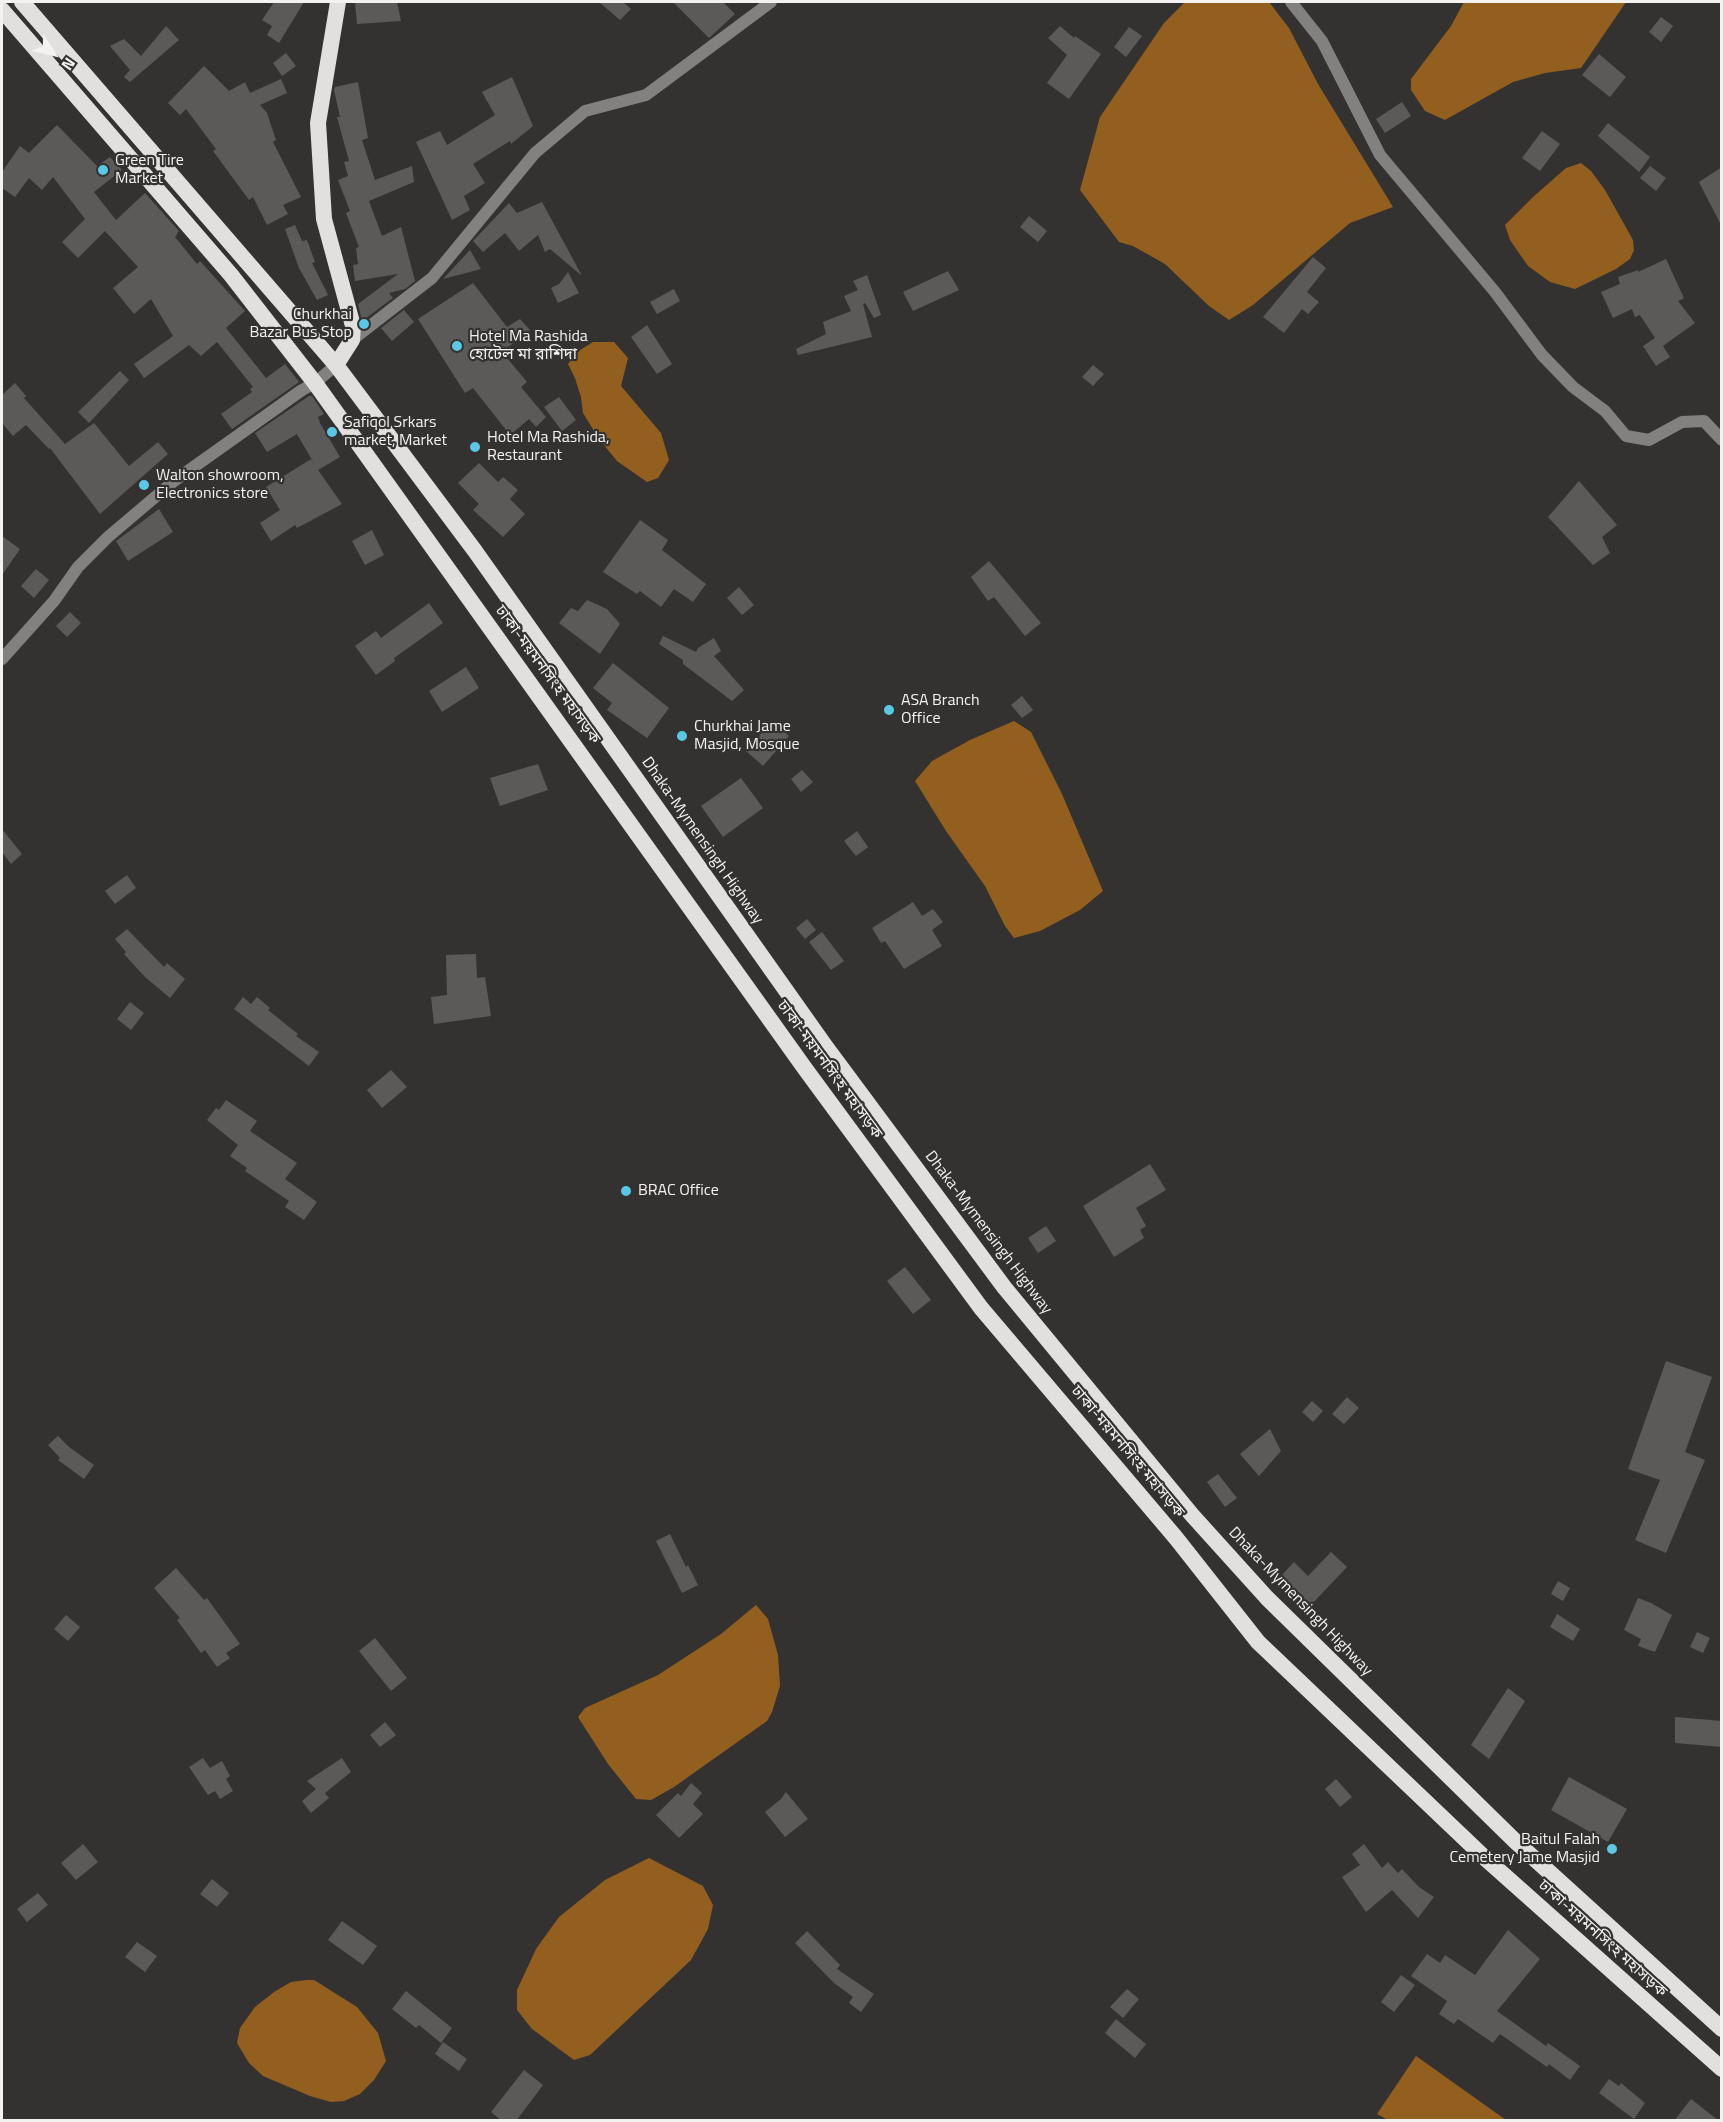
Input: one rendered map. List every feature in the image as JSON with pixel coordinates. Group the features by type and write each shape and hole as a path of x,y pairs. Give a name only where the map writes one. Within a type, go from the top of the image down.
{"highway":[{"path":"22,2 336,364 352,340 353,326 324,219 318,123 338,2"},
{"name":"ঢাকা-ময়মনসিংহ মহাসড়ক","path":"2,10 231,275 315,383 799,1060 981,1308 1176,1538 1258,1642 1486,1859 1722,2069"},
{"name":"Dhaka-Mymensingh Highway","path":"336,364 482,561 826,1047 1004,1287 1192,1515 1267,1598 1515,1841 1722,2029"}],"street":[{"path":"352,340 432,278 535,153 585,111 646,95 771,2"},
{"path":"1291,2 1322,41 1380,155 1495,292 1542,355 1574,387 1605,411 1626,436 1649,440 1682,422 1704,421 1722,440"},
{"path":"2,659 54,601 78,567 108,537 174,481 315,383 336,364"}],"shaded area":[{"path":"1185,2 1269,2 1289,28 1318,84 1393,207 1350,223 1253,305 1229,320 1209,306 1165,264 1133,246 1119,242 1080,190 1100,117 1164,23"},
{"path":"1464,2 1626,2 1581,68 1545,73 1513,82 1445,120 1425,111 1411,90 1411,79 1451,26"},
{"path":"1581,163 1591,171 1605,190 1633,240 1634,250 1630,259 1616,269 1575,289 1550,282 1528,266 1510,240 1505,225 1566,168"},
{"path":"593,342 614,342 628,358 621,386 661,433 669,460 658,478 647,482 617,461 599,439 583,413 581,397 568,364 577,352"},
{"path":"1014,721 1031,732 1062,794 1103,891 1080,910 1040,931 1014,938 1005,926 985,886 946,831 915,781 932,761 970,740"},
{"path":"756,1605 768,1619 778,1655 780,1686 767,1721 674,1787 651,1800 636,1799 608,1764 578,1717 585,1708 658,1675 721,1634"},
{"path":"649,1858 703,1886 713,1905 708,1929 691,1960 590,2055 574,2060 532,2029 517,2010 517,1990 536,1949 559,1917 605,1880"},
{"path":"314,1980 357,2007 378,2033 386,2061 374,2080 360,2094 344,2101 331,2102 310,2096 263,2076 249,2063 237,2043 240,2028 255,2007 291,1982"},
{"path":"1416,2056 1506,2120 1388,2120 1377,2114"}],"building":[{"path":"274,2 304,2 279,43 267,35 272,26 262,20"},
{"path":"355,2 397,2 401,21 357,24"},
{"path":"599,2 623,2 631,9 620,20"},
{"path":"673,2 723,2 735,14 709,38"},
{"path":"1661,17 1673,26 1661,42 1649,32"},
{"path":"166,26 179,40 130,82 124,77 130,70 110,46 124,39 141,56"},
{"path":"1060,26 1074,38 1075,36 1101,54 1069,99 1047,83 1067,55 1048,38"},
{"path":"1129,27 1142,36 1126,57 1114,47"},
{"path":"286,53 296,66 282,76 273,63"},
{"path":"1599,54 1626,77 1610,97 1582,75"},
{"path":"204,66 229,91 245,82 250,93 281,79 287,93 260,105 267,113 276,140 273,142 301,197 283,205 288,214 267,225 253,197 249,200 213,151 216,149 186,109 180,115 168,103"},
{"path":"512,77 533,126 511,144 510,141 473,164 485,183 464,196 470,210 452,220 416,142 440,131 447,145 495,115 482,92"},
{"path":"358,82 368,138 362,140 375,180 412,166 414,182 369,201 382,236 401,227 415,281 405,289 389,293 393,298 362,321 358,304 398,274 355,281 353,265 358,264 356,248 359,247 346,213 350,211 338,180 348,176 344,162 349,161 337,117 340,117 334,90 335,87"},
{"path":"1402,102 1411,116 1385,133 1376,119"},
{"path":"1608,123 1650,157 1639,172 1598,136"},
{"path":"57,125 97,166 110,157 122,170 94,192 116,220 145,193 179,231 175,237 197,264 200,261 245,311 226,328 266,378 285,364 299,382 232,429 221,414 252,392 250,389 253,387 217,342 201,356 189,345 144,378 134,364 173,336 151,299 134,314 113,288 138,267 105,231 78,258 62,242 85,219 53,177 42,190 29,178 15,197 2,188 2,172 20,146 29,153"},
{"path":"1542,131 1560,144 1540,171 1522,158"},
{"path":"1650,166 1666,178 1656,191 1640,178"},
{"path":"1722,167 1722,227 1699,182"},
{"path":"542,202 581,275 550,249 545,252 538,235 519,251 505,233 483,252 473,241 509,203 517,213"},
{"path":"1029,216 1047,231 1038,242 1020,227"},
{"path":"295,225 302,241 307,240 315,262 312,263 328,295 317,300 299,268 285,229"},
{"path":"470,250 481,269 443,279"},
{"path":"1313,257 1326,268 1307,292 1319,302 1308,314 1302,309 1284,333 1263,317"},
{"path":"1666,259 1684,298 1678,301 1695,323 1663,346 1670,357 1656,366 1643,346 1655,338 1640,315 1635,317 1632,309 1613,318 1601,292 1620,284 1618,277 1638,270 1638,272"},
{"path":"948,271 959,290 913,311 903,292"},
{"path":"568,272 579,293 558,303 551,288 559,284"},
{"path":"867,275 881,315 874,318 865,303 863,304 872,337 798,355 796,349 826,334 823,322 851,311 844,296 858,290 853,281"},
{"path":"473,283 507,327 520,319 530,330 502,352 527,382 521,387 546,417 536,427 529,419 510,435 473,388 465,393 418,319"},
{"path":"674,289 680,301 657,314 650,302"},
{"path":"404,310 414,322 392,341 381,328"},
{"path":"647,325 672,364 657,374 631,337"},
{"path":"1093,365 1104,374 1093,386 1082,377"},
{"path":"120,371 129,380 89,423 78,412"},
{"path":"15,383 26,396 24,398 65,444 94,423 129,466 158,442 168,454 100,514 50,448 26,425 13,436 2,423 2,395"},
{"path":"312,396 324,414 318,417 320,423 340,457 318,470 342,504 297,528 295,525 271,541 260,523 280,510 266,487 311,459 315,465 297,434 267,452 255,433"},
{"path":"559,397 576,420 562,431 544,407"},
{"path":"479,463 498,482 503,477 518,490 510,499 525,514 503,537 473,510 479,504 458,483"},
{"path":"1579,481 1617,525 1602,537 1610,553 1593,565 1548,517"},
{"path":"159,509 173,532 128,561 116,541"},
{"path":"640,520 668,540 662,550 706,584 693,602 674,589 661,607 640,591 637,594 603,572"},
{"path":"372,530 384,555 365,565 352,541"},
{"path":"2,536 20,549 2,575"},
{"path":"989,561 1041,623 1025,636 994,597 988,601 971,577"},
{"path":"36,569 49,580 34,598 21,586"},
{"path":"739,587 754,605 742,615 727,598"},
{"path":"587,600 607,609 620,624 600,654 559,623 571,608 578,611"},
{"path":"429,603 443,623 394,658 395,661 376,675 355,646 376,631 381,638"},
{"path":"70,612 81,623 67,637 56,626"},
{"path":"663,636 696,652 698,648 714,638 721,651 714,656 744,690 732,701 683,664 683,660 659,644"},
{"path":"613,663 669,708 647,738 607,710 612,703 593,688"},
{"path":"466,667 479,688 442,712 429,691"},
{"path":"1022,696 1033,710 1022,718 1011,705"},
{"path":"772,721 789,736 763,766 746,751"},
{"path":"538,764 548,790 500,806 490,778"},
{"path":"802,770 813,782 801,792 791,779"},
{"path":"741,778 763,808 723,837 701,806"},
{"path":"2,829 22,854 11,864 2,852"},
{"path":"857,831 868,847 856,856 844,841"},
{"path":"127,875 136,888 115,904 105,891"},
{"path":"913,902 922,916 933,909 943,922 932,930 942,946 904,969 885,941 881,943 872,928"},
{"path":"807,919 816,930 805,939 796,928"},
{"path":"127,929 164,967 167,963 185,979 170,998 145,977 124,954 126,952 115,939"},
{"path":"822,932 844,961 831,970 809,942"},
{"path":"476,954 477,978 485,977 491,1016 434,1024 431,997 447,995 446,955"},
{"path":"243,997 251,1004 257,997 270,1008 268,1010 298,1034 296,1036 319,1052 309,1066 234,1009"},
{"path":"130,1002 144,1013 131,1030 117,1019"},
{"path":"391,1070 407,1087 382,1108 367,1090"},
{"path":"226,1100 257,1121 250,1131 297,1163 285,1179 317,1202 304,1220 285,1207 289,1201 245,1171 247,1168 230,1156 238,1145 207,1120 216,1108 219,1110"},
{"path":"1150,1164 1166,1190 1136,1208 1146,1226 1140,1230 1144,1238 1114,1257 1083,1206"},
{"path":"1046,1226 1056,1241 1038,1253 1028,1238"},
{"path":"905,1267 931,1300 913,1314 887,1281"},
{"path":"1666,1361 1712,1377 1685,1452 1705,1460 1666,1553 1635,1540 1660,1480 1628,1469"},
{"path":"1347,1397 1359,1408 1344,1424 1332,1414"},
{"path":"1312,1401 1323,1411 1313,1422 1302,1412"},
{"path":"1270,1429 1281,1451 1259,1476 1240,1454"},
{"path":"58,1436 94,1465 84,1479 58,1460 60,1458 48,1445"},
{"path":"1218,1474 1237,1498 1225,1507 1207,1482"},
{"path":"670,1534 686,1567 688,1565 698,1585 682,1593 656,1541"},
{"path":"1331,1552 1347,1567 1309,1607 1279,1578 1294,1562 1308,1576"},
{"path":"176,1568 204,1600 207,1598 240,1644 226,1653 230,1658 217,1667 205,1650 201,1653 177,1620 180,1618 154,1588"},
{"path":"1558,1581 1570,1588 1563,1601 1551,1594"},
{"path":"1638,1598 1672,1615 1655,1652 1638,1646 1641,1639 1624,1630"},
{"path":"1557,1614 1580,1629 1573,1641 1550,1627"},
{"path":"66,1615 80,1627 68,1641 54,1629"},
{"path":"1697,1632 1710,1638 1703,1653 1690,1647"},
{"path":"375,1638 407,1678 391,1691 359,1651"},
{"path":"1508,1688 1525,1701 1489,1759 1471,1745"},
{"path":"1675,1717 1722,1721 1722,1747 1675,1743"},
{"path":"385,1722 396,1735 380,1747 370,1735"},
{"path":"203,1758 210,1768 222,1761 230,1776 226,1779 233,1791 220,1799 215,1791 208,1795 189,1767"},
{"path":"342,1758 351,1772 325,1793 329,1798 311,1813 302,1801 316,1789 307,1781"},
{"path":"1569,1777 1627,1809 1608,1842 1551,1810"},
{"path":"1336,1779 1352,1797 1340,1807 1325,1789"},
{"path":"691,1783 702,1793 693,1804 703,1814 679,1838 656,1815 678,1793 681,1796"},
{"path":"786,1792 808,1819 785,1837 765,1812"},
{"path":"83,1844 98,1862 76,1880 61,1863"},
{"path":"1364,1844 1382,1868 1388,1862 1398,1873 1402,1869 1419,1887 1434,1897 1418,1918 1392,1890 1366,1912 1342,1877 1360,1865 1352,1854"},
{"path":"212,1879 229,1893 217,1907 200,1894"},
{"path":"38,1893 48,1905 27,1922 17,1909"},
{"path":"342,1921 377,1946 363,1965 328,1940"},
{"path":"1508,1930 1540,1959 1497,2011 1546,2046 1548,2043 1580,2066 1570,2080 1549,2064 1547,2067 1500,2034 1493,2043 1458,2019 1454,2024 1439,2014 1447,2001 1411,1976 1427,1954 1440,1963 1445,1955 1475,1975"},
{"path":"807,1931 840,1965 837,1969 874,1994 861,2012 849,2003 853,1997 834,1983 795,1943"},
{"path":"137,1942 157,1956 145,1972 125,1957"},
{"path":"1401,1975 1415,1985 1394,2012 1381,2002"},
{"path":"1127,1989 1139,1999 1123,2018 1110,2007"},
{"path":"406,1991 452,2028 441,2043 419,2025 416,2028 392,2009"},
{"path":"1116,2019 1146,2044 1135,2058 1105,2033"},
{"path":"443,2042 467,2059 459,2071 435,2054"},
{"path":"524,2070 543,2085 516,2121 502,2121 491,2112"},
{"path":"1609,2079 1619,2086 1621,2083 1645,2103 1634,2119 1599,2093"},
{"path":"1691,2099 1719,2121 1674,2121"}],"place":[{"name":"Green Tire Market","path":"103,170"},
{"name":"Churkhai Bazar Bus Stop","path":"364,324"},
{"name":"Hotel Ma Rashida হোটেল মা রাশিদা","path":"457,346"},
{"name":"Safiqol Srkars market, Market","path":"332,432"},
{"name":"Hotel Ma Rashida, Restaurant","path":"475,447"},
{"name":"Walton showroom, Electronics store","path":"144,485"},
{"name":"ASA Branch Office","path":"889,710"},
{"name":"Churkhai Jame Masjid, Mosque","path":"682,736"},
{"name":"BRAC Office","path":"626,1191"},
{"name":"Baitul Falah Cemetery Jame Masjid","path":"1612,1849"}]}
